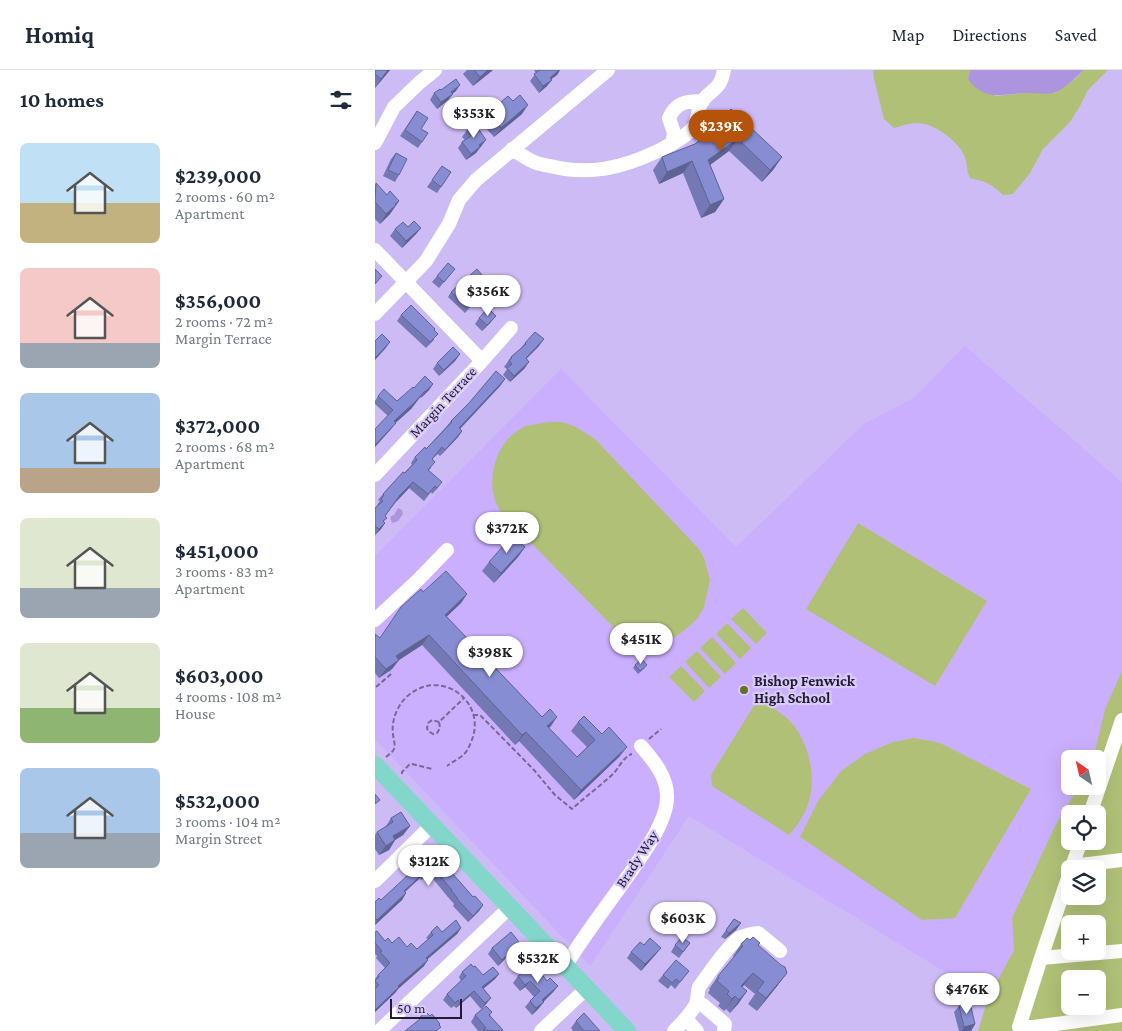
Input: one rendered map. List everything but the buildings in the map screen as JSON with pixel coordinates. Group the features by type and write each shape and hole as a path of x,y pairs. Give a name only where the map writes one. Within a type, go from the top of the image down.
{"main road":[{"path":"380,761 432,825 627,1031"}],"street":[{"path":"375,143 394,108 435,70"},
{"path":"375,314 426,261 449,224 459,200 476,180 608,70"},
{"path":"512,150 533,162 558,168 578,170 598,170 617,167 639,160 672,144 695,127 697,112 703,101 719,86 724,70"},
{"path":"672,144 674,133 669,118 673,111 684,103 703,101"},
{"path":"375,250 482,361"},
{"name":"Margin Terrace","path":"375,475 511,328"},
{"path":"375,620 447,550"},
{"path":"1094,805 1115,757 1122,720"},
{"name":"Brady Way","path":"565,965 652,840 665,811 666,784 657,766 641,746"},
{"path":"375,881 432,825"},
{"path":"1106,863 1122,860"},
{"path":"1061,899 1019,1027 1034,1029 1101,1025 1122,1015"},
{"path":"379,1031 510,907"},
{"path":"674,1031 686,1019 697,1002 699,988 738,939 758,932 780,950"},
{"path":"1041,958 1122,951"},
{"path":"541,1031 587,988"},
{"path":"697,1002 725,1024 723,1031"},
{"path":"686,1019 697,1031"}],"path":[{"path":"377,687 390,675 390,671"},
{"path":"380,761 395,749 392,730 398,708 410,694 433,685 443,686 459,693 465,698 470,705 475,724 475,732 469,747 463,755 447,766"},
{"path":"439,722 465,698"},
{"path":"473,715 480,715 555,794 572,809 613,774 627,756 635,752 661,728"},
{"path":"432,720 439,722 440,728 437,733 428,732 428,723 432,720"},
{"path":"402,774 412,764 432,769"}],"shaded area":[{"path":"970,70 1084,70 1067,85 1053,93 996,95 988,94 974,86 968,79"},
{"name":"Bishop Fenwick High School","path":"965,346 1122,482 1122,671 1105,709 1095,750 1061,750 1061,795 1074,795 1068,805 1061,805 1061,816 1012,918 1014,950 988,998 689,816 590,966 375,739 375,556 561,369 736,547 864,424 915,397"},
{"path":"398,508 402,510 403,514 398,521 393,523 391,516 394,515"}],"green space":[{"path":"873,70 970,70 968,79 996,96 1025,93 1055,93 1084,70 1108,70 1088,90 1070,122 1043,149 1030,173 1013,194 1003,195 988,184 970,178 961,149 944,133 931,126 917,123 894,128 884,119"},
{"path":"561,422 574,426 595,439 699,549 704,558 710,580 704,607 698,618 675,637 665,642 653,643 628,638 616,630 500,511 495,500 492,479 497,457 502,447 517,431 526,426"},
{"path":"858,523 987,601 935,686 806,609"},
{"path":"743,608 767,633 756,644 731,619"},
{"path":"727,623 751,648 740,659 716,634"},
{"path":"712,637 736,663 725,674 700,648"},
{"path":"697,651 721,677 709,688 685,662"},
{"path":"681,666 705,691 694,702 669,677"},
{"path":"1122,671 1122,1031 978,1031 988,998 1014,950 1012,918 1061,816 1061,850 1106,850 1106,805 1068,805 1074,795 1106,795 1106,750 1095,750 1105,709"},
{"path":"758,699 778,711 791,722 801,737 810,760 812,785 807,808 789,835 712,786 711,775"},
{"path":"914,738 940,743 1031,789 955,918 922,920 800,837 818,801 841,771 865,754 893,742"}],"place":[{"name":"Bishop Fenwick High School","path":"744,690"}]}
